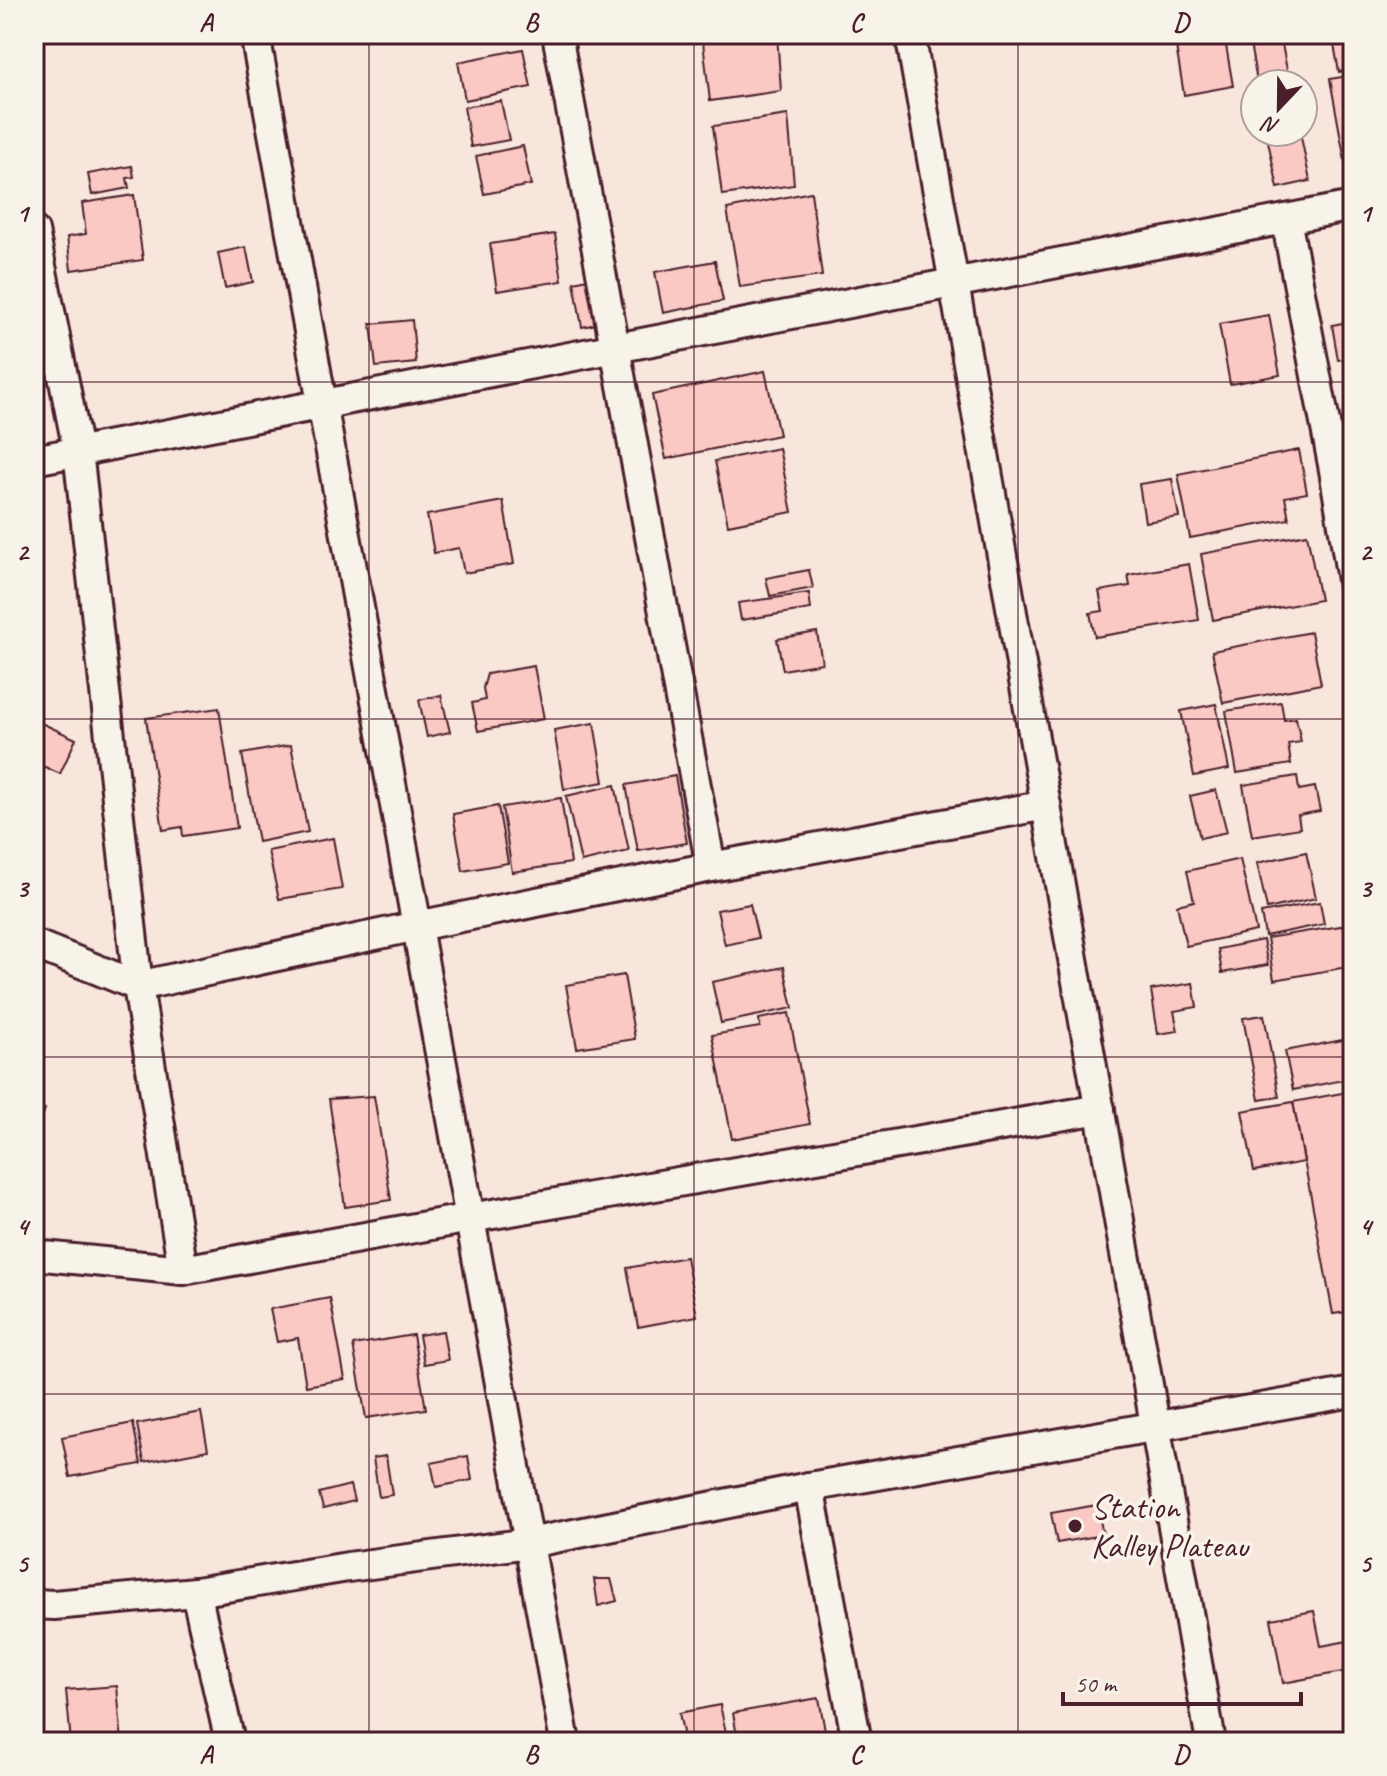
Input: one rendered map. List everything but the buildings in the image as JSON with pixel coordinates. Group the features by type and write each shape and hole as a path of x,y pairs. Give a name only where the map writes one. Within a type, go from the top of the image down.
{"street":[{"path":"255,34 565,1742"},
{"path":"557,34 711,867"},
{"path":"910,34 1211,1742"},
{"path":"34,460 1353,206"},
{"path":"1286,219 1344,468 1353,586"},
{"path":"34,231 78,451 138,986 183,1270"},
{"path":"34,944 138,986 711,867 1046,805"},
{"path":"34,1255 183,1270 1100,1109"},
{"path":"34,1604 54,1605 196,1592 348,1567 529,1543 809,1487 1353,1392"},
{"path":"809,1487 857,1742"},
{"path":"196,1592 230,1742"}],"place":[{"name":"Station Kalley Plateau","path":"1075,1526"}]}
